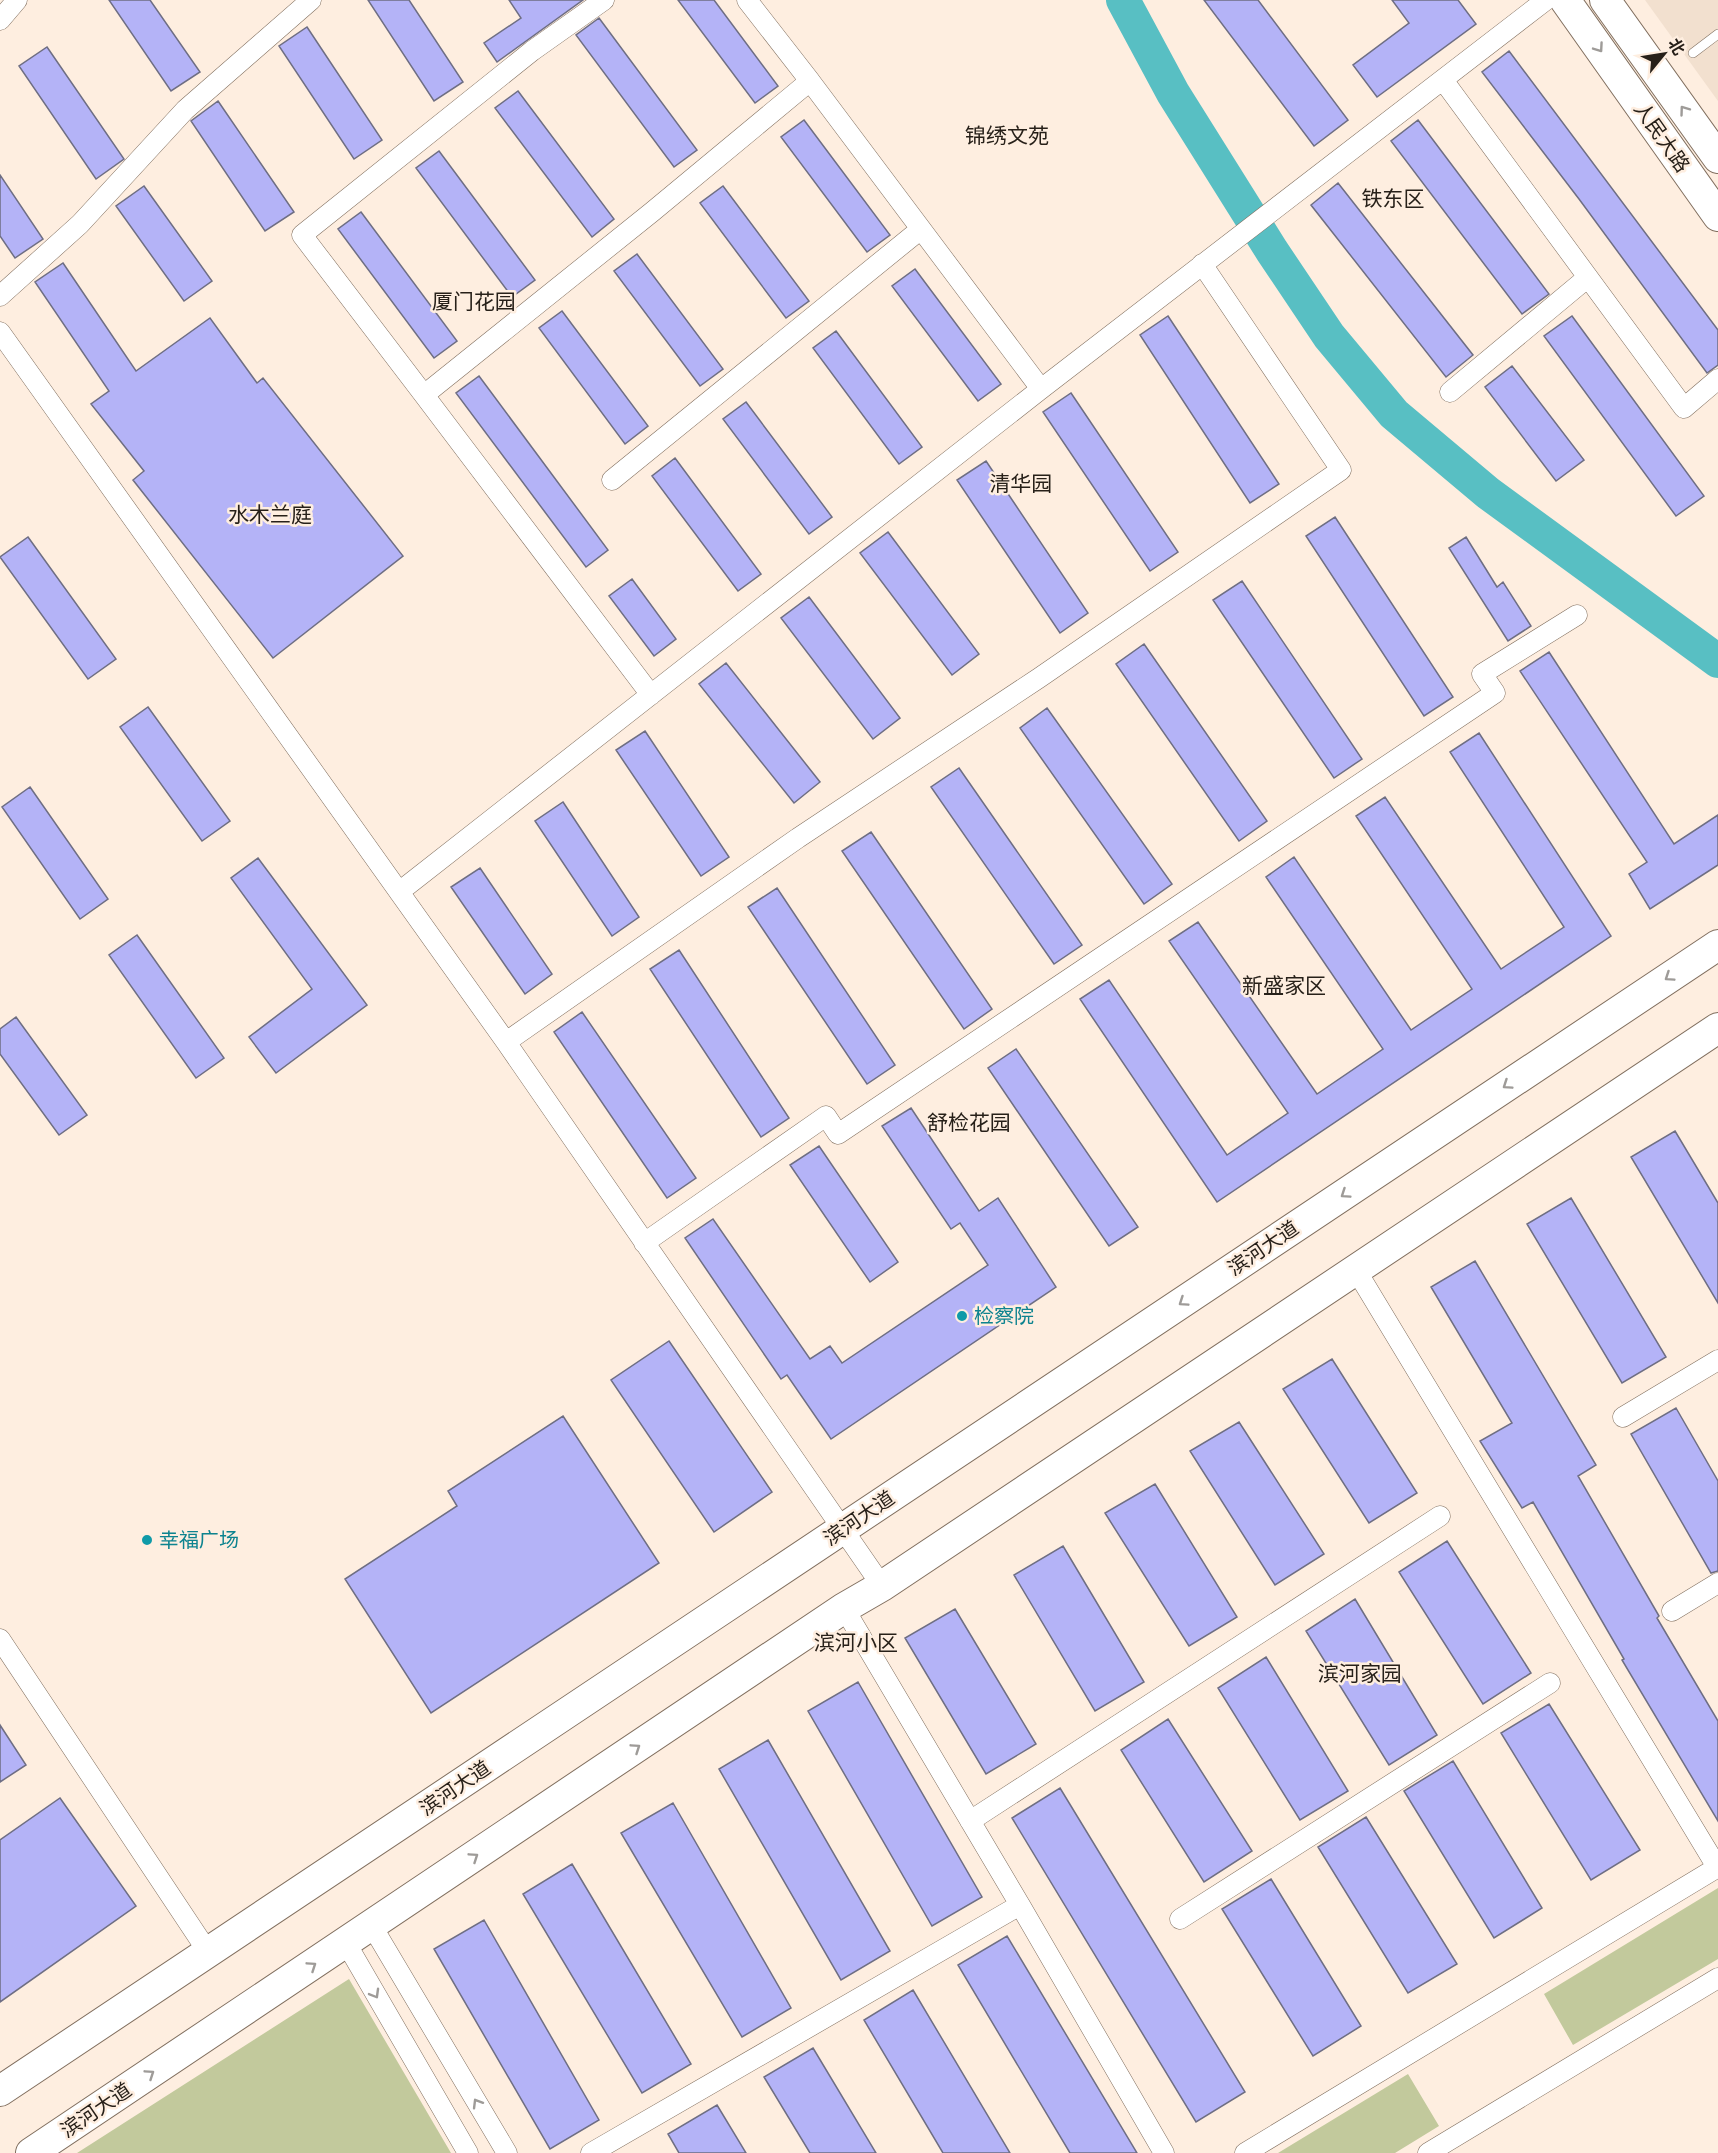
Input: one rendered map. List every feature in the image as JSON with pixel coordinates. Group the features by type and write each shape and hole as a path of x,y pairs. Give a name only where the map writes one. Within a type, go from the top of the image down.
{"main road":[{"name":"人民大路","path":"1565,0 1718,216"},
{"name":"人民大路","path":"1605,0 1718,158"},
{"name":"滨河大道","path":"0,2091 1718,945"},
{"name":"滨河大道","path":"32,2153 844,1608 882,1586 1718,1028"}],"street":[{"path":"0,20 17,0"},
{"path":"0,296 80,224 185,110 311,0"},
{"path":"604,0 532,51 302,235 651,695"},
{"path":"747,0 1041,389"},
{"path":"399,892 1041,389 1546,0"},
{"path":"1443,80 1684,408 1718,379"},
{"path":"424,395 652,212 810,81"},
{"path":"612,480 921,229"},
{"path":"506,1042 798,838 1039,678 1341,470 1202,264"},
{"path":"1450,392 1587,278"},
{"path":"0,332 506,1042 882,1586"},
{"path":"644,1243 826,1116 838,1134 1495,693 1482,674 1577,615"},
{"path":"1245,2153 1718,1867 1356,1270"},
{"path":"1623,1417 1718,1360"},
{"path":"970,1821 1440,1516"},
{"path":"1672,1611 1718,1583"},
{"path":"844,1608 1164,2153"},
{"path":"0,1639 208,1952"},
{"path":"1180,1918 1550,1683"},
{"path":"591,2153 1020,1905"},
{"path":"372,1926 507,2153"},
{"path":"346,1943 468,2153"},
{"path":"1428,2153 1718,1978"}],"lane":[{"path":"1693,53 1718,34"}],"shaded area":[{"path":"1645,0 1718,0 1718,101"}],"green space":[{"path":"1718,1888 1718,1959 1573,2045 1544,1994"},
{"path":"349,1979 451,2153 77,2153"},
{"path":"1408,2074 1439,2126 1395,2153 1278,2153"}],"building":[{"path":"109,0 150,0 200,72 171,91"},
{"path":"368,0 409,0 463,82 434,101"},
{"path":"509,0 583,0 497,62 484,43 521,18"},
{"path":"678,0 714,0 778,86 755,103"},
{"path":"1204,0 1258,0 1348,120 1314,146"},
{"path":"1392,0 1458,0 1476,24 1377,97 1353,65 1409,23"},
{"path":"599,18 697,150 674,167 576,35"},
{"path":"307,27 382,140 354,159 279,46"},
{"path":"47,47 124,159 96,179 19,66"},
{"path":"1509,51 1718,330 1718,365 1707,373 1482,72"},
{"path":"518,91 614,219 592,237 495,108"},
{"path":"218,101 294,212 265,231 191,121"},
{"path":"804,120 890,235 867,252 781,137"},
{"path":"1418,120 1549,294 1522,314 1391,141"},
{"path":"439,151 535,280 512,297 416,168"},
{"path":"0,175 43,239 15,258 0,236"},
{"path":"1338,183 1473,355 1446,377 1311,205"},
{"path":"144,186 212,281 184,301 116,206"},
{"path":"723,186 809,301 786,318 700,203"},
{"path":"361,212 457,341 434,358 338,229"},
{"path":"637,254 723,369 700,386 614,271"},
{"path":"63,263 136,371 210,318 257,383 263,378 403,556 273,658 133,480 144,471 91,404 109,391 35,282"},
{"path":"915,269 1001,384 978,401 892,286"},
{"path":"562,311 648,426 625,444 539,328"},
{"path":"1168,316 1279,484 1250,503 1140,335"},
{"path":"1572,316 1704,496 1676,516 1544,336"},
{"path":"836,331 922,447 899,464 813,348"},
{"path":"1512,366 1584,460 1556,481 1485,387"},
{"path":"479,376 608,550 586,567 456,393"},
{"path":"1071,393 1178,552 1150,571 1043,412"},
{"path":"746,402 832,517 809,534 723,419"},
{"path":"675,458 761,574 738,591 652,476"},
{"path":"986,461 1088,613 1060,633 957,480"},
{"path":"1335,517 1453,697 1424,716 1306,536"},
{"path":"888,532 979,654 952,675 860,553"},
{"path":"28,537 116,659 88,679 0,557"},
{"path":"1466,537 1497,587 1503,582 1531,626 1508,641 1449,548"},
{"path":"632,579 676,639 654,656 609,596"},
{"path":"1242,581 1362,759 1334,778 1213,600"},
{"path":"809,597 900,718 873,739 781,618"},
{"path":"1144,644 1267,821 1239,841 1116,664"},
{"path":"1549,652 1674,844 1718,815 1718,865 1650,909 1629,874 1647,862 1520,671"},
{"path":"726,663 820,782 794,803 699,684"},
{"path":"148,707 230,821 202,841 120,727"},
{"path":"1047,708 1172,884 1144,904 1020,728"},
{"path":"645,731 729,857 701,876 616,750"},
{"path":"1479,733 1611,936 1217,1202 1080,999 1109,980 1227,1155 1288,1113 1169,941 1198,922 1317,1094 1383,1049 1266,877 1294,857 1411,1030 1472,989 1356,816 1385,797 1501,969 1564,927 1450,752"},
{"path":"959,768 1082,945 1054,964 931,787"},
{"path":"30,787 108,899 80,919 2,807"},
{"path":"563,802 639,917 612,936 535,821"},
{"path":"871,832 992,1009 964,1029 842,851"},
{"path":"258,858 367,1005 276,1073 249,1037 312,989 231,878"},
{"path":"480,868 552,974 525,994 451,887"},
{"path":"777,888 895,1065 867,1084 748,907"},
{"path":"137,935 224,1058 196,1078 109,955"},
{"path":"679,950 789,1118 761,1137 650,969"},
{"path":"582,1012 696,1178 667,1198 554,1032"},
{"path":"16,1017 87,1115 59,1135 0,1054 0,1029"},
{"path":"1016,1049 1138,1227 1109,1246 988,1068"},
{"name":"检察院","path":"911,1108 979,1211 998,1198 1056,1287 831,1439 787,1375 781,1379 685,1238 713,1219 810,1359 830,1346 842,1363 988,1265 960,1223 951,1229 882,1126"},
{"path":"1675,1131 1718,1203 1718,1303 1631,1157"},
{"path":"819,1146 898,1262 870,1282 790,1165"},
{"path":"1571,1198 1666,1357 1622,1383 1527,1224"},
{"path":"1475,1261 1596,1465 1578,1476 1659,1616 1657,1618 1718,1721 1718,1821 1622,1660 1624,1659 1533,1502 1522,1508 1480,1441 1512,1423 1431,1287"},
{"path":"669,1341 772,1492 714,1532 611,1380"},
{"path":"1332,1359 1417,1493 1369,1523 1283,1389"},
{"path":"1676,1408 1718,1481 1718,1571 1711,1573 1631,1434"},
{"path":"563,1416 659,1563 431,1713 345,1579 457,1506 448,1491"},
{"path":"1239,1422 1324,1554 1275,1585 1190,1451"},
{"path":"1155,1484 1237,1617 1189,1646 1105,1513"},
{"path":"1447,1541 1531,1673 1483,1704 1399,1572"},
{"path":"1063,1546 1144,1682 1095,1711 1014,1575"},
{"path":"1355,1599 1437,1735 1389,1765 1306,1631"},
{"path":"955,1609 1036,1744 986,1774 905,1638"},
{"path":"1266,1657 1348,1791 1300,1820 1218,1688"},
{"path":"858,1682 982,1897 932,1926 808,1711"},
{"path":"1549,1704 1640,1850 1591,1880 1501,1733"},
{"path":"1168,1719 1252,1851 1204,1882 1121,1750"},
{"path":"0,1725 26,1765 0,1782"},
{"path":"768,1740 890,1951 841,1980 719,1769"},
{"path":"1453,1761 1542,1908 1494,1938 1404,1791"},
{"path":"1060,1788 1245,2092 1196,2122 1012,1818"},
{"path":"60,1798 136,1906 0,2002 0,1840"},
{"path":"673,1803 791,2008 742,2037 621,1833"},
{"path":"1366,1817 1457,1964 1408,1993 1318,1847"},
{"path":"572,1864 691,2064 642,2093 523,1894"},
{"path":"1271,1879 1361,2026 1313,2056 1222,1909"},
{"path":"484,1920 599,2120 550,2149 434,1949"},
{"path":"1007,1936 1137,2153 1070,2153 958,1965"},
{"path":"913,1990 1010,2153 943,2153 864,2020"},
{"path":"813,2048 876,2153 810,2153 764,2077"},
{"path":"717,2105 746,2153 679,2153 668,2134"}],"waterway":[{"path":"1123,0 1173,93 1272,251 1329,336 1394,414 1488,493 1718,661"}],"place":[{"name":"检察院","path":"962,1316"},
{"name":"幸福广场","path":"147,1540"}],"district":[{"name":"锦绣文苑","path":"1007,135"},
{"name":"铁东区","path":"1393,198"},
{"name":"厦门花园","path":"474,301"},
{"name":"清华园","path":"1021,483"},
{"name":"水木兰庭","path":"270,514"},
{"name":"新盛家区","path":"1284,985"},
{"name":"舒检花园","path":"969,1122"},
{"name":"滨河小区","path":"856,1642"},
{"name":"滨河家园","path":"1360,1673"}]}
